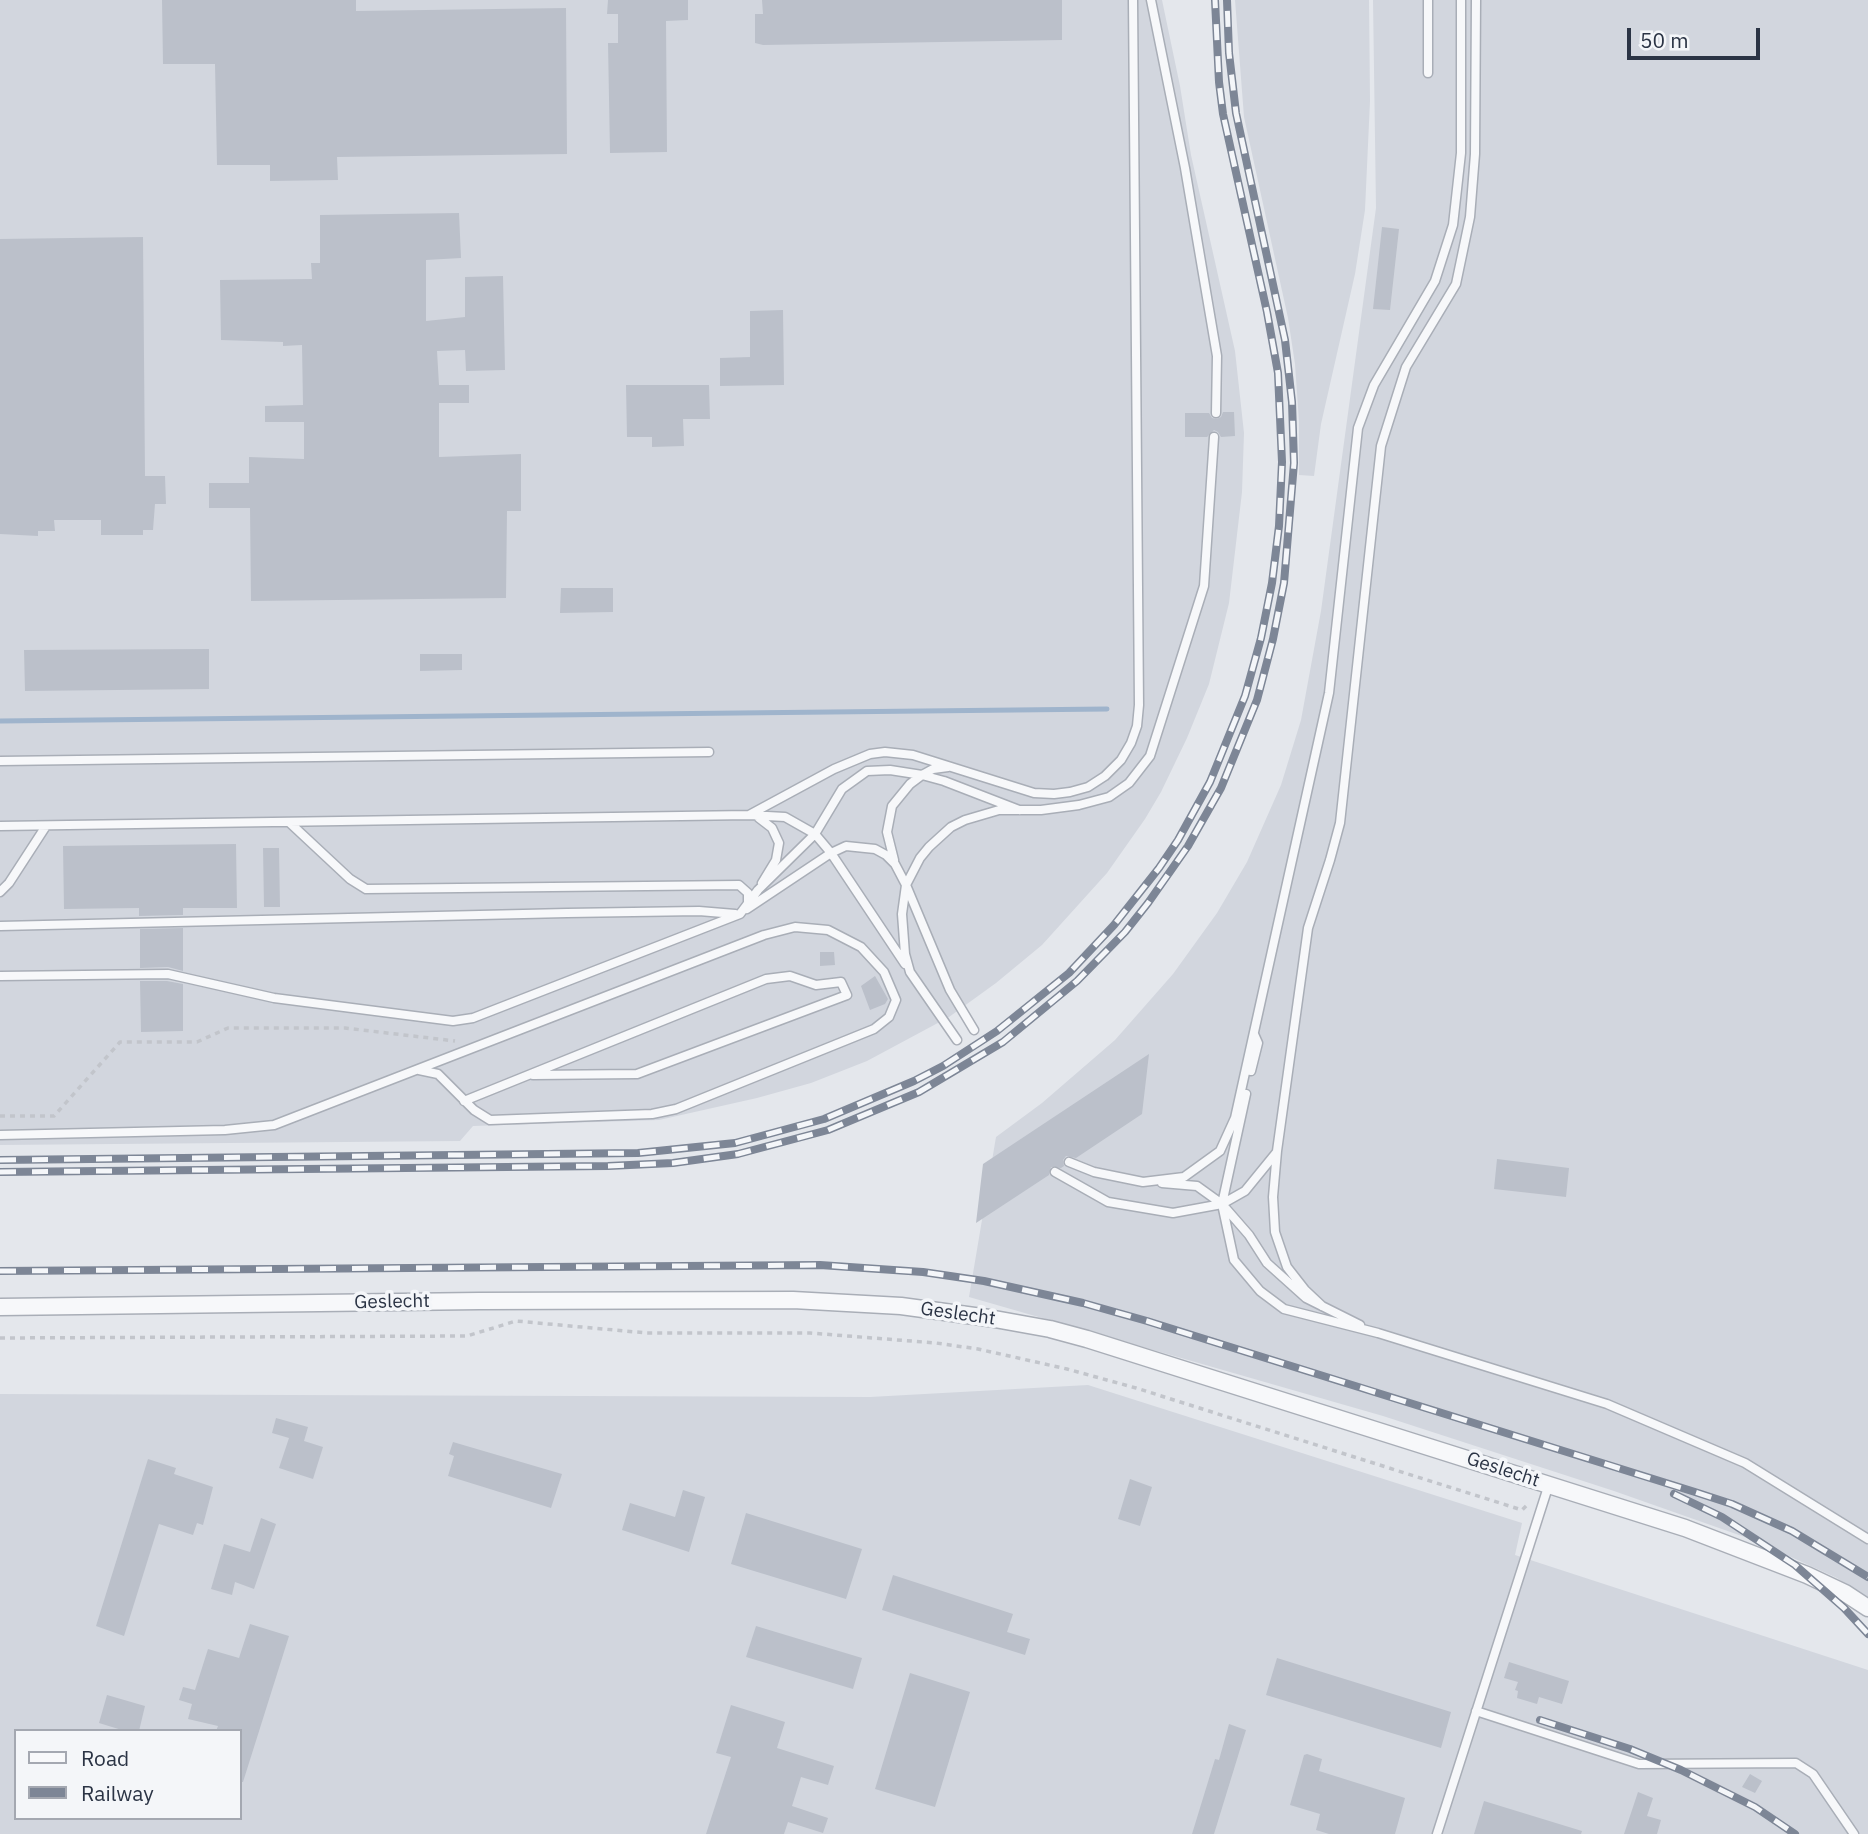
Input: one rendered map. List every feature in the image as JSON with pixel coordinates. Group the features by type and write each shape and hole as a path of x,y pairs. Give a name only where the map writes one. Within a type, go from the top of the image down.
{"street":[{"name":"Geslecht","path":"0,1307 816,1300 901,1306 1009,1321 1075,1336 1549,1484 1728,1543 1845,1592 1868,1608"}],"lane":[{"path":"749,815 834,769 870,754 898,752 1034,793 1054,794 1088,787 1105,776 1126,751 1137,726 1139,705 1133,0"},
{"path":"1151,0 1185,168 1217,356 1216,413"},
{"path":"1428,0 1428,73"},
{"path":"1143,1182 1184,1177 1220,1151 1235,1118 1329,693 1358,428 1374,385 1435,281 1453,225 1461,153 1461,0"},
{"path":"1322,1306 1287,1267 1275,1232 1273,1197 1277,1151 1308,928 1339,823 1381,446 1406,367 1456,284 1470,216 1475,154 1476,0"},
{"path":"910,972 905,954 902,914 906,885 920,858 939,837 951,827 981,814 999,810 1041,810 1079,805 1109,797 1129,783 1150,756 1204,586 1214,437"},
{"path":"0,761 709,751"},
{"path":"955,767 933,769 901,794 888,817 889,847 950,990 974,1030"},
{"path":"758,891 815,834 842,789 867,771 890,769 922,775 1019,810"},
{"path":"740,914 758,891 776,860 779,843 767,822 749,815"},
{"path":"0,826 749,815 785,817 815,834 831,853 957,1040"},
{"path":"290,823 350,879 366,890 739,885 748,893 748,904"},
{"path":"0,892 9,883 46,826"},
{"path":"0,976 168,974 274,998 453,1021 473,1018 740,914 831,853 846,846 875,849 895,864"},
{"path":"0,926 567,913 699,911 740,914"},
{"path":"0,1135 225,1130 274,1125 764,935 795,927 828,930 861,947 884,972 896,1000 889,1017 874,1029 676,1109 652,1114 490,1120 464,1101 438,1074 419,1070"},
{"path":"464,1101 765,979 790,976 817,985 841,982 846,995 637,1074 533,1075"},
{"path":"1254,1034 1258,1043 1222,1204 1234,1260 1260,1291 1284,1309 1378,1333 1607,1404 1745,1463 1868,1539"},
{"path":"1055,1172 1108,1202 1173,1213 1222,1204 1245,1191 1277,1151"},
{"path":"1069,1163 1094,1172 1143,1182 1197,1186 1222,1204 1249,1235 1267,1263 1306,1298 1378,1333"},
{"path":"1437,1834 1549,1484"},
{"path":"1476,1710 1639,1764 1796,1763 1813,1774 1854,1834"}],"path":[{"path":"0,1116 54,1116 120,1042 197,1042 228,1028 345,1028 485,1044"},
{"path":"0,1338 467,1336 516,1321 648,1333 810,1333 887,1338 978,1349 1067,1369 1149,1392 1522,1510 1549,1484"}],"shaded area":[{"path":"0,0 1162,0 1191,155 1235,351 1244,433 1242,492 1229,603 1209,684 1161,792 1107,873 1042,945 949,1017 867,1061 811,1083 757,1098 659,1120 473,1126 460,1141 0,1145"},
{"path":"1235,0 1369,0 1370,101 1365,210 1355,274 1321,424 1314,476 1299,475 1295,364 1288,318 1244,117"},
{"path":"1373,0 1868,0 1868,1600 1837,1578 1756,1541 1614,1491 1383,1416 969,1297 996,1137 1042,1103 1115,1040 1173,974 1217,913 1247,862 1281,785 1301,720 1321,611 1376,208"},
{"path":"1088,1385 1522,1523 1515,1555 1868,1670 1868,1834 0,1834 0,1394 870,1397"}],"building":[{"path":"162,0 356,0 356,11 566,8 567,154 337,157 338,180 270,181 270,165 217,165 215,64 163,64"},
{"path":"608,0 688,0 688,20 666,21 667,152 610,153 608,43 618,43 618,14 607,14"},
{"path":"762,0 1062,0 1062,40 763,45 755,43 755,14 763,14"},
{"path":"459,213 461,258 426,260 426,321 465,317 465,277 503,276 505,370 466,371 465,350 437,351 439,385 469,385 469,403 439,403 439,457 521,454 521,511 507,511 506,598 251,601 250,508 209,508 209,483 249,483 249,457 304,459 304,422 265,422 265,406 303,405 302,345 283,346 283,342 221,340 220,280 312,279 311,263 320,263 320,215"},
{"path":"1382,227 1399,229 1390,310 1373,309"},
{"path":"143,237 145,476 165,476 166,504 155,504 153,530 143,530 143,535 101,535 101,520 54,520 55,531 38,531 38,536 0,534 0,239"},
{"path":"783,310 784,385 720,386 720,358 750,357 750,311"},
{"path":"626,385 709,385 710,419 683,419 684,446 652,447 652,437 627,437"},
{"path":"1223,412 1234,412 1235,436 1221,437 1214,430 1207,437 1185,437 1185,413 1209,413 1212,418 1217,419"},
{"path":"561,588 613,588 613,612 560,613"},
{"path":"209,649 209,689 25,691 24,650"},
{"path":"420,654 462,654 462,670 420,671"},
{"path":"236,844 237,908 183,908 183,915 139,916 139,908 64,909 63,846"},
{"path":"263,848 279,848 280,907 264,907"},
{"path":"183,928 183,971 168,967 140,968 140,929"},
{"path":"820,952 834,952 835,965 820,966"},
{"path":"875,976 888,999 885,1004 870,1010 861,986"},
{"path":"140,981 183,984 183,1031 141,1032"},
{"path":"1149,1054 1142,1114 1076,1158 1066,1156 1063,1160 1064,1166 1051,1167 1049,1175 976,1223 983,1164"},
{"path":"1497,1159 1569,1168 1566,1197 1494,1189"},
{"path":"276,1418 308,1427 304,1441 323,1447 313,1479 279,1468 289,1438 272,1433"},
{"path":"453,1442 562,1474 551,1508 448,1476 454,1456 449,1454"},
{"path":"148,1459 176,1468 174,1474 213,1487 203,1525 197,1523 193,1535 159,1524 124,1636 96,1626"},
{"path":"1130,1479 1152,1487 1140,1526 1118,1519"},
{"path":"683,1490 705,1497 689,1552 622,1530 630,1503 675,1517"},
{"path":"746,1513 862,1549 846,1599 731,1564"},
{"path":"261,1518 276,1524 254,1589 235,1582 232,1595 211,1589 224,1544 250,1552"},
{"path":"893,1575 1013,1614 1007,1632 1030,1639 1025,1655 882,1610"},
{"path":"250,1624 289,1636 243,1782 242,1729 217,1729 218,1726 188,1719 192,1704 179,1700 183,1687 195,1690 208,1649 239,1658"},
{"path":"756,1626 862,1658 853,1689 746,1657"},
{"path":"1277,1658 1451,1712 1441,1748 1266,1695"},
{"path":"1509,1662 1569,1681 1562,1704 1539,1697 1537,1704 1517,1698 1518,1691 1515,1690 1518,1682 1504,1678"},
{"path":"910,1673 970,1692 935,1807 875,1789"},
{"path":"107,1695 145,1706 139,1729 118,1729 99,1723"},
{"path":"731,1705 785,1722 777,1748 834,1766 828,1785 801,1777 792,1806 828,1818 823,1833 788,1822 784,1834 706,1834 731,1757 716,1753"},
{"path":"1229,1724 1246,1730 1214,1834 1192,1834 1215,1759 1219,1760"},
{"path":"1304,1755 1322,1759 1319,1771 1405,1798 1395,1834 1329,1834 1316,1830 1320,1814 1290,1805"},
{"path":"1750,1774 1762,1781 1755,1793 1742,1787"},
{"path":"1638,1792 1653,1798 1647,1816 1661,1820 1657,1834 1624,1834"},
{"path":"1484,1801 1582,1831 1581,1834 1474,1834"}],"waterway":[{"path":"0,721 1107,709"}],"railway":[{"path":"0,1160 638,1153 735,1143 824,1119 914,1081 943,1066 997,1031 1069,973 1114,925 1159,868 1210,782 1245,696 1272,583 1279,526 1282,462 1278,373 1223,114 1215,0"},
{"path":"0,1172 608,1166 673,1163 738,1154 828,1130 919,1092 1003,1042 1077,981 1125,932 1148,903 1188,846 1221,788 1257,700 1284,583 1294,463 1292,402 1285,340 1236,113 1229,53 1227,0"},
{"path":"0,1271 820,1265 923,1272 984,1281 1083,1303 1147,1321 1732,1504 1792,1531 1868,1577"},
{"path":"1674,1494 1722,1517 1795,1565 1844,1608 1868,1634"},
{"path":"1540,1720 1630,1749 1681,1770 1755,1807 1795,1834"}]}
